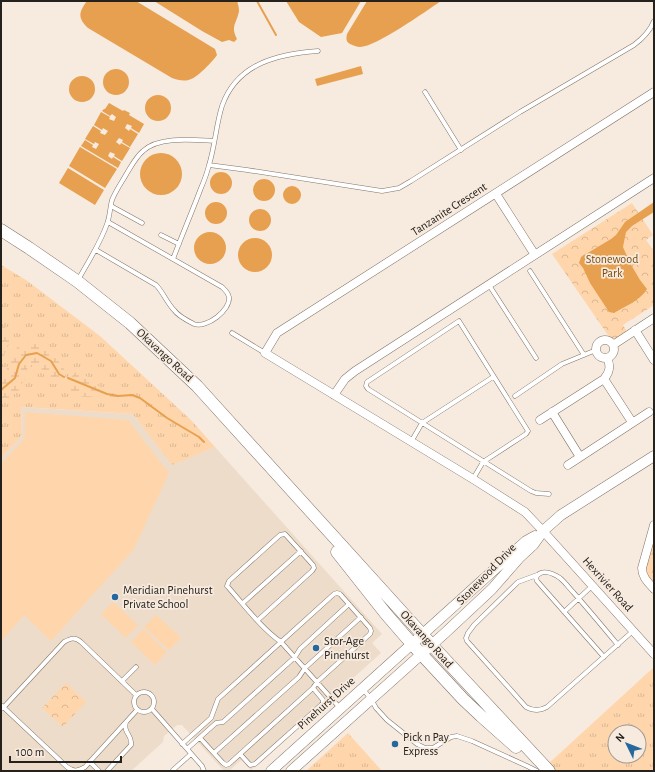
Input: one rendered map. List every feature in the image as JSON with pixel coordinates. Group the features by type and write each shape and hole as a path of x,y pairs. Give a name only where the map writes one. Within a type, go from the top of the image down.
{"main road":[{"name":"Okavango Road","path":"1,230 77,281 130,323 197,386 422,635 549,771"},
{"name":"Okavango Road","path":"306,506 336,550 386,614 412,644 463,699 542,771"}],"street":[{"name":"Tanzanite Crescent","path":"265,353 277,333 654,92"},
{"path":"334,395 345,380 355,371 654,178"},
{"path":"496,194 535,255"},
{"path":"613,345 654,318"},
{"path":"635,330 654,360"},
{"path":"602,341 608,341 614,348 613,354 607,358 599,356 596,350 602,341"},
{"name":"Hexrivier Road","path":"265,353 525,512 654,654"},
{"path":"540,420 604,379 610,369 607,358"},
{"path":"604,379 632,422"},
{"path":"552,412 580,457"},
{"path":"568,464 649,412"},
{"name":"Stonewood Drive","path":"432,645 492,589 543,531 561,515 654,456"},
{"path":"654,525 642,568 644,577 654,589"},
{"name":"Stonewood Drive","path":"435,623 526,541 543,531"},
{"name":"Pinehurst Drive","path":"271,771 435,623"},
{"path":"291,771 432,645"}],"lane":[{"path":"210,166 247,170 382,191 399,188 520,112 634,45 649,31 654,21"},
{"path":"173,259 210,166 222,108 234,84 242,75 255,66 271,59 295,53 318,50"},
{"path":"425,92 461,150"},
{"path":"77,281 96,250 108,222 115,193 138,156 148,147 156,144 180,140 214,142"},
{"path":"111,206 142,223"},
{"path":"96,250 156,285 174,311 196,324 200,325 207,323 222,313 226,308 229,297 222,287 108,222"},
{"path":"161,235 178,244"},
{"path":"530,271 584,355"},
{"path":"489,284 536,358"},
{"path":"473,479 483,462 526,434 528,431 459,321 368,382 366,386 368,389 483,462 531,491 549,494"},
{"path":"232,333 265,353"},
{"path":"515,396 562,364 596,350"},
{"path":"411,442 422,423 493,377"},
{"path":"258,620 314,570 313,565 301,551 286,535 283,534 280,535 228,582 228,587 243,603 258,620 272,635 281,642 341,708"},
{"path":"243,603 301,551"},
{"path":"618,645 579,598 559,577 547,572 537,574 518,582 474,625 466,638 467,642 526,706 532,709 540,710 547,707 604,657 618,645 634,631"},
{"path":"537,574 537,581 604,657"},
{"path":"564,612 593,586"},
{"path":"182,744 211,718 218,699 334,594 339,593 370,628 371,632 317,682 313,688 229,764 226,765 223,763 200,738"},
{"path":"187,749 216,723 223,722 295,657 300,649 349,604"},
{"path":"214,754 299,677 305,668 361,617"},
{"path":"136,695 81,642 73,638 64,642 2,706 70,769 76,771 81,770 137,710"},
{"path":"122,681 136,667"},
{"path":"240,754 249,764 254,765 272,749 322,703 322,698 313,688"},
{"path":"363,688 376,708 387,720 417,744 425,748 433,748 451,737 457,736 472,741 537,771"},
{"path":"144,692 151,695 154,703 152,708 149,711 143,712 137,710 133,702 136,695 144,692"},
{"path":"152,708 191,754 209,771"},
{"path":"211,718 216,723"},
{"path":"107,771 131,745 132,742 125,729 126,722"},
{"path":"173,770 191,754"},
{"path":"89,762 99,771"},
{"path":"202,766 204,771"}],"shaded area":[{"path":"87,1 136,1 215,49 217,55 194,78 184,81 172,78 88,28 82,21 80,15"},
{"path":"154,1 237,1 239,11 234,31 237,39 234,42 229,40 222,42"},
{"path":"286,1 361,1 342,33 321,37 299,22"},
{"path":"367,1 441,1 389,35 359,47 348,42 347,34"},
{"path":"361,66 363,74 317,86 315,79"},
{"path":"116,69 125,73 129,82 125,91 116,95 107,91 103,82 107,73"},
{"path":"82,76 91,80 95,89 91,98 82,102 73,98 69,89 73,80"},
{"path":"158,95 167,99 171,108 167,117 158,121 149,117 145,108 149,99"},
{"path":"109,103 123,111 124,110 130,113 129,115 144,124 139,133 131,128 132,126 127,124 125,128 138,134 130,147 119,138 116,142 130,148 122,161 114,156 115,154 110,152 108,156 121,162 118,168 81,146 85,140 96,149 99,144 95,142 94,144 85,139 93,126 101,131 100,133 105,135 108,131 103,128 102,130 94,125 101,112 110,117 109,119 114,121 116,117 112,114 110,116 102,111"},
{"path":"80,147 117,169 105,188 69,166"},
{"path":"157,153 165,153 173,156 179,162 182,174 179,186 173,192 165,195 157,195 149,192 143,186 140,178 140,170 143,162 149,156"},
{"path":"68,168 104,190 95,205 59,183"},
{"path":"221,172 229,175 232,183 229,191 221,194 213,191 210,183 213,175"},
{"path":"264,179 272,182 275,190 272,198 264,201 256,198 253,190 256,182"},
{"path":"292,186 298,189 301,195 298,201 292,204 286,201 283,195 286,189"},
{"path":"216,202 224,205 227,213 224,221 216,224 208,221 205,213 208,205"},
{"path":"654,202 654,212 632,226 626,232 623,247 630,263 647,289 632,303 614,313 609,312 579,263 581,257 611,239 616,235 625,222"},
{"path":"260,209 268,212 271,220 268,228 260,231 252,228 249,220 252,212"},
{"path":"207,232 213,232 222,236 226,248 222,260 213,264 207,264 198,260 194,251 194,245 198,236"},
{"path":"252,238 258,238 267,243 271,249 271,261 267,267 258,272 252,272 243,267 238,258 238,252 243,243"},
{"name":"Meridian Pinehurst Private School","path":"21,407 133,414 172,464 215,447 382,634 372,643 381,653 251,770 241,760 229,771 224,771 182,725 177,725 164,736 163,742 131,771 1,771 1,457 22,436"}],"green space":[{"name":"Stonewood Park","path":"632,203 653,235 646,240 654,251 654,305 623,325 627,332 617,338 610,338 552,254"},
{"path":"1,265 26,280 100,336 191,420 215,447 172,465 133,414 21,407 22,436 1,457"},
{"path":"1,326 5,327 11,336 1,361"},
{"path":"36,342 53,352 66,374 61,381 56,384 52,384 47,379 40,365 32,365 27,369 26,377 18,392 1,403 1,377 6,372 10,358 19,345"},
{"path":"77,371 84,374 99,386 100,388 97,395 83,397 69,394 68,388 70,381"},
{"path":"25,412 128,420 169,473 134,549 51,641 24,615 1,641 1,464 25,438"},
{"path":"654,536 654,584 647,576 645,568"},
{"path":"113,602 138,625 126,638 101,614"},
{"path":"156,615 181,638 169,650 144,627"},
{"path":"143,629 167,652 155,665 131,642"},
{"path":"654,667 654,771 553,771 547,765"},
{"path":"66,683 86,702 63,727 42,708"},
{"path":"348,733 382,771 306,771"}],"waterway":[{"path":"257,1 276,35"},
{"path":"1,390 15,378 19,364 26,355 37,353 51,361 59,374 64,377"},
{"path":"68,378 107,394 118,396 132,395 140,398 167,418 199,437 204,442"}],"place":[{"name":"Meridian Pinehurst Private School","path":"115,597"},
{"name":"Stor-Age Pinehurst","path":"316,648"},
{"name":"Pick n Pay Express","path":"395,744"}]}
